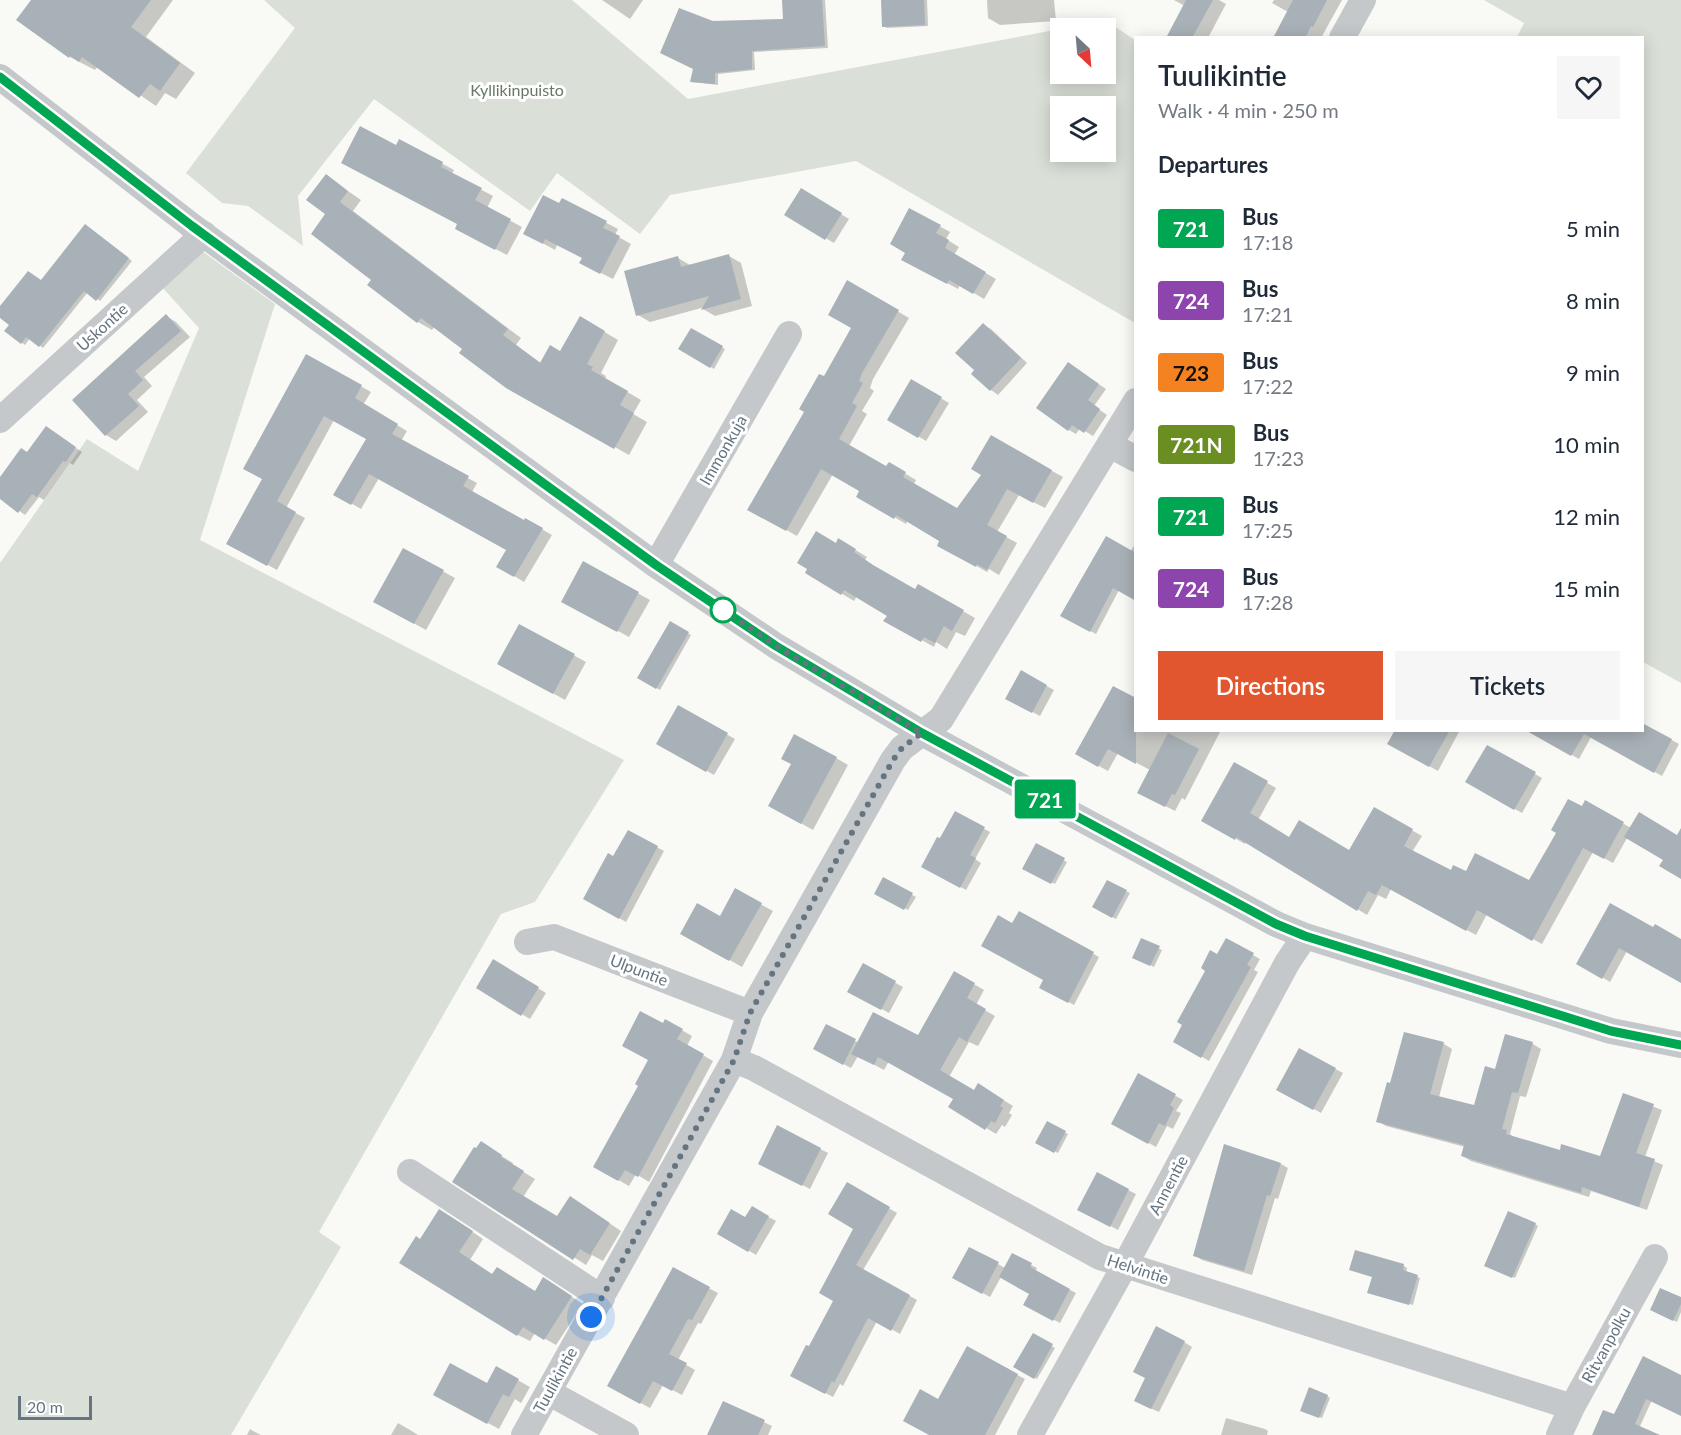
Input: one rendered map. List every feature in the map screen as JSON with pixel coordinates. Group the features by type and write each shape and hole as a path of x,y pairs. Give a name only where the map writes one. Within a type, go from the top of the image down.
{"street":[{"path":"1343,36 1363,0"},
{"path":"0,77 204,234 656,565 776,646 922,733 1276,924 1305,936 1611,1031 1681,1045"},
{"name":"Uskontie","path":"0,420 204,234"},
{"name":"Immonkuja","path":"656,565 789,334"},
{"name":"Tuulikintie","path":"524,1435 734,1060 750,1013 893,760 902,748 941,719 1134,404"},
{"path":"1110,445 1134,458"},
{"name":"Annentie","path":"1030,1435 1125,1265 1281,973 1305,936"},
{"name":"Ulpuntie","path":"527,942 554,937 750,1013"},
{"name":"Helvintie","path":"734,1060 754,1068 1100,1257 1572,1407"},
{"path":"410,1173 602,1298"},
{"name":"Ritvanpolku","path":"1559,1435 1572,1407 1655,1257"},
{"path":"548,1392 626,1435"}],"green space":[{"name":"Kyllikinpuisto","path":"264,0 572,0 688,99 1050,31 1050,84 1116,84 1116,27 1134,39 1134,322 856,161 670,195 640,234 557,173 530,211 374,99 298,196 303,246 248,206 222,203 186,173 295,28"},
{"path":"1484,0 1681,0 1681,683 1644,663 1644,36 1518,36 1524,23"},
{"path":"202,251 275,304 200,540 624,760 535,902 501,914 319,1232 341,1247 231,1435 0,1435 0,563 87,439 138,471 199,328 160,285"}],"building":[{"path":"31,0 151,0 131,27 180,63 160,91 150,84 139,98 82,57 79,62 70,56 69,58 16,20"},
{"path":"782,0 822,0 825,46 752,51 752,69 715,73 715,84 690,82 693,69 660,53 679,8 713,21 783,19"},
{"path":"881,0 924,0 925,25 882,27"},
{"path":"1186,0 1213,0 1193,36 1167,36"},
{"path":"1293,0 1327,0 1306,36 1274,36"},
{"path":"360,126 396,145 399,139 443,162 441,167 482,188 475,200 511,219 495,250 455,229 457,224 341,163"},
{"path":"326,174 348,191 340,202 508,329 503,335 540,363 550,345 560,351 580,316 605,331 587,364 593,367 591,370 628,391 620,405 634,413 614,449 506,388 459,353 462,349 421,318 417,323 367,285 371,280 311,234 325,214 306,200"},
{"path":"801,188 842,213 825,240 784,215"},
{"path":"543,195 559,203 562,198 607,221 603,228 620,236 600,274 579,263 582,258 545,239 543,244 523,234"},
{"path":"909,208 941,225 936,233 949,240 945,248 986,272 973,294 949,280 947,284 901,260 905,253 890,244"},
{"path":"85,224 129,258 96,301 84,291 39,347 26,337 21,344 4,331 9,325 0,318 0,306 28,271 41,280"},
{"path":"729,254 741,299 701,310 709,296 636,316 624,271 678,256 681,267"},
{"path":"847,280 899,310 862,373 859,381 863,383 852,403 857,406 839,439 886,466 889,462 906,472 903,477 957,508 981,475 971,469 991,435 1052,470 1033,503 1007,489 987,525 1007,536 987,570 977,564 976,567 937,546 939,541 896,515 894,519 856,497 859,491 821,469 786,531 747,510 804,412 799,409 819,374 824,376 851,328 828,315"},
{"path":"166,314 181,331 135,371 143,380 128,394 139,406 105,436 72,400"},
{"path":"983,323 1021,358 990,391 971,374 974,370 955,353"},
{"path":"691,328 723,346 710,368 678,349"},
{"path":"306,354 362,385 355,398 398,424 392,434 469,476 463,486 543,528 514,577 496,567 506,550 369,474 351,505 333,495 366,439 324,416 277,501 296,512 267,566 226,544 262,479 243,469"},
{"path":"1068,362 1099,384 1088,400 1100,409 1084,433 1072,425 1068,431 1036,408"},
{"path":"911,379 942,397 918,438 887,420"},
{"path":"46,426 76,447 37,497 32,494 18,513 0,499 0,477 21,448 27,452"},
{"path":"816,531 836,543 838,538 856,549 854,552 873,565 915,589 918,584 964,610 952,631 944,626 935,643 924,637 921,642 883,621 887,616 844,590 841,595 805,573 807,569 797,563"},
{"path":"1106,536 1134,552 1134,600 1113,588 1090,632 1060,616"},
{"path":"403,548 444,570 414,624 373,602"},
{"path":"583,561 639,592 617,632 561,602"},
{"path":"670,621 689,632 656,689 637,678"},
{"path":"519,624 575,654 553,694 497,664"},
{"path":"1021,670 1047,685 1032,713 1005,699"},
{"path":"1113,686 1134,697 1136,764 1108,749 1098,767 1075,754"},
{"path":"678,705 728,733 706,772 656,744"},
{"path":"1644,724 1672,739 1654,773 1584,734 1571,756 1529,732 1644,732"},
{"path":"1394,732 1449,732 1429,767 1387,744"},
{"path":"1168,733 1199,749 1175,795 1172,794 1165,807 1137,793"},
{"path":"794,734 837,757 801,824 768,806 791,764 781,759"},
{"path":"1487,745 1536,772 1514,810 1465,782"},
{"path":"1234,762 1268,781 1250,813 1289,837 1299,820 1349,850 1374,807 1413,829 1404,846 1451,870 1453,865 1466,871 1475,853 1529,880 1556,833 1551,830 1568,799 1582,806 1585,800 1624,822 1604,859 1583,848 1532,941 1477,910 1466,931 1382,885 1376,895 1368,891 1357,911 1236,837 1235,840 1201,821"},
{"path":"955,811 985,827 970,855 976,858 960,888 921,867 937,837 940,838"},
{"path":"1639,812 1677,835 1681,828 1681,879 1659,866 1663,860 1624,837"},
{"path":"628,830 658,846 619,919 583,899 608,853 613,856"},
{"path":"1036,843 1065,858 1051,884 1022,869"},
{"path":"883,877 913,893 904,910 874,894"},
{"path":"1107,880 1127,890 1112,918 1092,907"},
{"path":"735,888 762,903 729,961 680,934 697,903 720,916"},
{"path":"1610,903 1653,927 1655,924 1681,939 1681,983 1619,948 1602,979 1576,964"},
{"path":"1019,911 1094,952 1068,1003 1039,988 1043,980 981,946 998,915 1012,923"},
{"path":"1141,938 1160,946 1150,966 1132,958"},
{"path":"1226,938 1254,953 1247,965 1251,967 1201,1058 1173,1042 1182,1025 1177,1022 1205,971 1201,968 1210,950 1217,954"},
{"path":"493,959 539,987 521,1016 476,988"},
{"path":"863,963 896,981 881,1010 847,992"},
{"path":"954,971 975,983 967,998 986,1009 967,1042 959,1037 940,1070 974,1090 978,1083 1004,1100 1000,1106 1003,1108 995,1123 991,1121 985,1130 948,1107 953,1099 878,1057 874,1065 851,1054 873,1012 918,1035"},
{"path":"640,1011 663,1023 665,1019 683,1029 677,1039 704,1054 638,1177 625,1170 618,1181 593,1167 638,1086 635,1084 648,1060 622,1046"},
{"path":"826,1024 856,1039 843,1065 813,1049"},
{"path":"1404,1032 1444,1042 1430,1094 1474,1105 1485,1066 1495,1069 1505,1034 1533,1042 1518,1093 1512,1092 1502,1129 1507,1130 1506,1134 1560,1150 1561,1144 1600,1156 1623,1093 1654,1104 1636,1153 1655,1159 1639,1207 1582,1187 1581,1193 1461,1156 1464,1145 1376,1122"},
{"path":"1299,1048 1336,1068 1313,1110 1276,1090"},
{"path":"1138,1073 1176,1094 1170,1105 1174,1108 1165,1126 1159,1123 1148,1144 1111,1124"},
{"path":"1047,1121 1066,1131 1054,1153 1035,1143"},
{"path":"777,1125 821,1148 802,1186 758,1164"},
{"path":"481,1141 524,1171 512,1189 557,1216 570,1196 610,1223 590,1255 580,1249 573,1260 452,1182 474,1147 476,1148"},
{"path":"1224,1144 1281,1163 1270,1196 1267,1195 1244,1271 1193,1256"},
{"path":"1097,1172 1129,1189 1110,1227 1077,1210"},
{"path":"847,1182 890,1207 856,1265 910,1295 891,1331 868,1318 834,1383 832,1381 825,1394 790,1376 833,1301 819,1293 853,1229 828,1214"},
{"path":"752,1206 769,1216 748,1252 717,1234 731,1209 745,1217"},
{"path":"439,1209 473,1231 459,1252 492,1274 497,1267 535,1291 543,1277 572,1296 544,1340 523,1327 517,1336 399,1263 416,1236 420,1239"},
{"path":"1508,1211 1536,1223 1512,1278 1484,1266"},
{"path":"969,1247 999,1262 982,1294 952,1278"},
{"path":"1355,1250 1404,1264 1403,1270 1418,1275 1409,1305 1367,1293 1372,1277 1349,1270"},
{"path":"1012,1253 1032,1263 1030,1267 1070,1289 1053,1321 1023,1305 1029,1294 999,1277"},
{"path":"673,1267 710,1287 692,1320 688,1319 669,1354 687,1363 672,1391 653,1381 640,1404 607,1386"},
{"path":"1660,1288 1681,1297 1681,1304 1673,1321 1650,1310"},
{"path":"1156,1326 1185,1341 1151,1409 1134,1401 1145,1378 1133,1372"},
{"path":"1033,1333 1053,1344 1034,1379 1013,1367"},
{"path":"967,1346 1018,1374 985,1435 929,1435 903,1421 920,1389 938,1399"},
{"path":"1643,1356 1681,1375 1681,1416 1646,1399 1635,1424 1660,1435 1592,1435 1603,1410 1614,1414"},
{"path":"450,1363 487,1383 496,1366 519,1379 509,1397 503,1394 487,1424 433,1395"},
{"path":"1309,1387 1328,1395 1319,1418 1300,1411"},
{"path":"723,1401 765,1420 758,1435 707,1435"}],"bus line":[{"name":"721","path":"0,77 37,108 192,226 656,565 776,646 922,733 1276,924 1305,936 1611,1031 1681,1045"}],"route":[{"path":"591,1317 734,1060 750,1013 893,760 902,748 922,733 776,646 723,610"}]}
